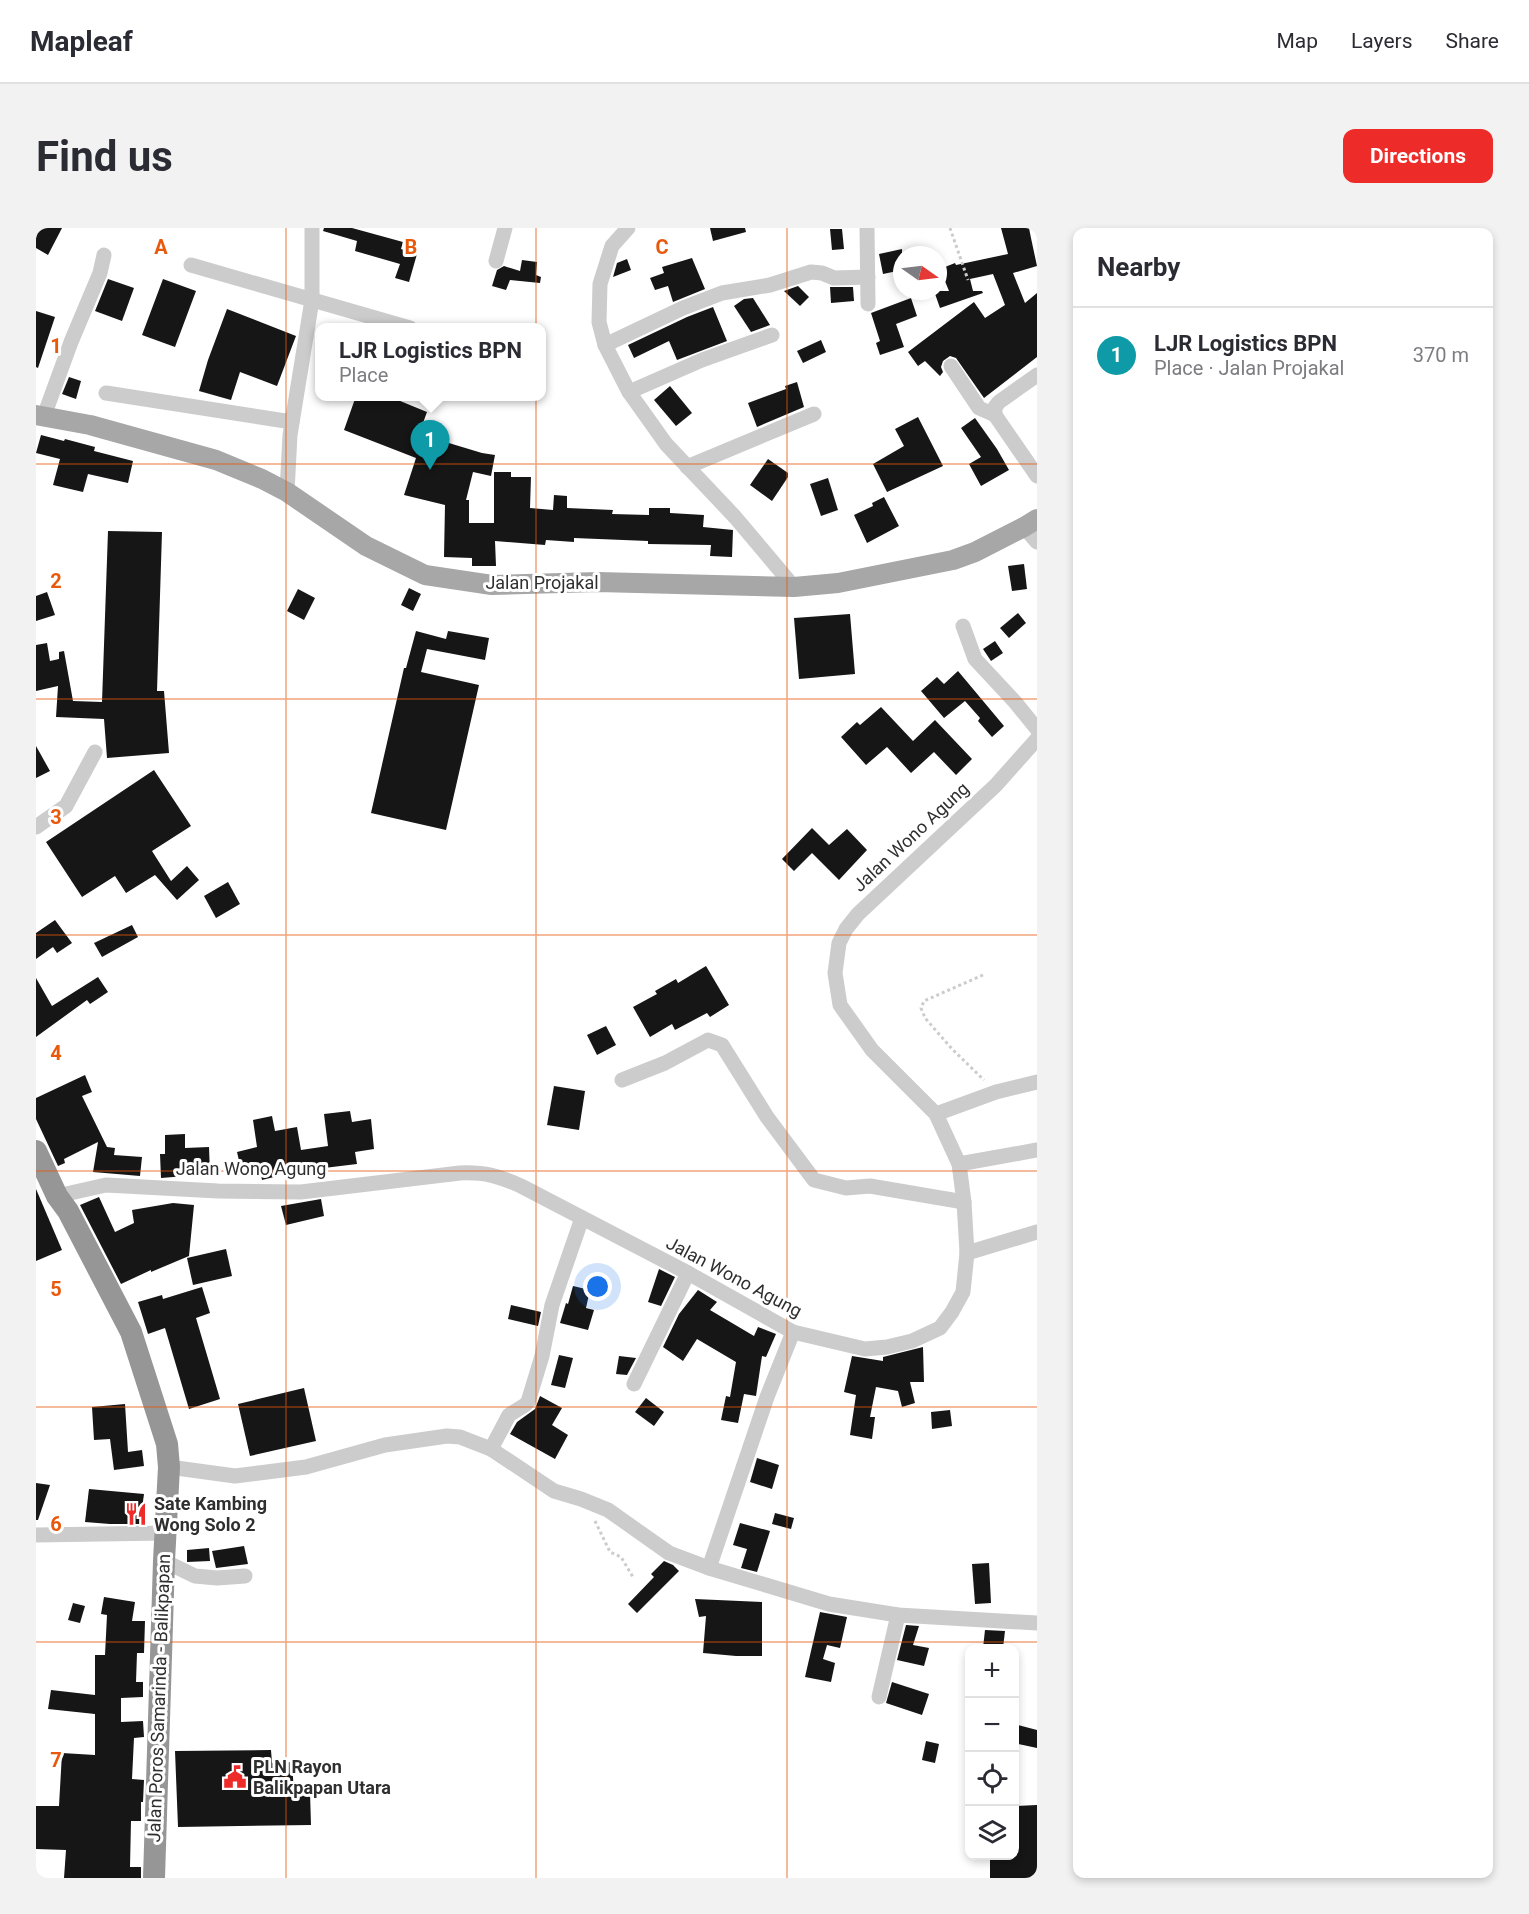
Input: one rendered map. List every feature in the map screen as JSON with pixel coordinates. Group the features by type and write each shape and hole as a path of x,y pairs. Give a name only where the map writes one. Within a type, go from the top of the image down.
{"highway":[{"name":"Jalan Poros Samarinda - Balikpapan","path":"36,1151 57,1196 68,1211 131,1332 167,1443 169,1467 154,1878"}],"main road":[{"name":"Jalan Projakal","path":"40,415 90,425 216,460 262,479 286,492 366,546 426,575 492,585 598,582 794,587 838,583 953,560 1033,529"}],"street":[{"path":"286,492 292,422 312,300 312,228"},
{"path":"496,261 505,228"},
{"path":"628,228 612,246 600,284 599,322 605,345 629,392 666,444 735,517 794,587"},
{"path":"867,228 868,304"},
{"path":"40,415 100,273 104,255"},
{"path":"191,265 395,323"},
{"path":"605,345 683,308 722,293 770,285 811,272 822,273 834,278 868,277"},
{"path":"629,392 702,360 772,335"},
{"path":"951,366 980,408 995,415 1037,476"},
{"path":"995,415 995,407 999,402 1037,375"},
{"path":"106,393 292,422"},
{"path":"687,467 814,414"},
{"path":"963,626 975,659 1037,729"},
{"name":"Jalan Wono Agung","path":"57,1196 106,1185 218,1191 301,1192 481,1172 499,1176 521,1186 688,1273 793,1332 865,1349 912,1341 940,1328 963,1292 968,1253 959,1164 936,1114 872,1050 840,1005 835,973 839,944 846,929 858,914 996,785 1037,739"},
{"path":"36,827 66,806 95,752"},
{"path":"622,1080 665,1063 708,1040 722,1045 767,1117 814,1180 846,1188 870,1186 964,1202"},
{"path":"936,1114 996,1092 1037,1082"},
{"path":"959,1164 1037,1150"},
{"path":"491,1449 509,1415 528,1402 542,1356 552,1305 582,1218"},
{"path":"968,1253 1037,1232"},
{"path":"634,1384 688,1273"},
{"path":"709,1568 745,1458 793,1332"},
{"path":"169,1467 235,1476 306,1467 385,1445 447,1436 460,1437 491,1449 554,1491 608,1510 669,1553 709,1568 829,1604 898,1615 1037,1623"},
{"path":"36,1535 166,1533"},
{"path":"164,1561 195,1576 217,1578 246,1576"},
{"path":"879,1697 898,1615"}],"path":[{"path":"950,228 968,280"},
{"path":"983,975 924,1001 921,1008 925,1018 953,1050 996,1092"},
{"path":"581,1499 601,1530 610,1552 621,1557 633,1577"}],"building":[{"path":"36,228 62,228 48,255 36,248"},
{"path":"324,228 352,228 403,242 401,249 417,254 409,282 395,278 400,264 355,251 357,241 323,231"},
{"path":"710,228 745,228 746,232 713,241"},
{"path":"1001,228 1029,228 1037,266 1013,273 1025,303 1037,293 1037,357 984,398 956,358 950,356 943,361 941,367 943,372 940,376 925,361 918,366 908,352 974,302 985,318 1005,305 993,274 970,279 973,291 983,293 940,308 937,300 947,300 947,291 949,291 947,266 1008,254"},
{"path":"830,229 842,229 844,249 832,250"},
{"path":"893,251 893,272 883,274 879,254"},
{"path":"692,258 705,289 673,302 668,286 655,290 650,278 664,273 662,267"},
{"path":"627,259 631,270 613,277 617,263"},
{"path":"522,260 537,262 536,275 541,277 540,283 510,280 506,290 492,286 497,270 504,266 520,271"},
{"path":"108,279 134,288 122,321 95,311"},
{"path":"163,279 196,291 175,347 142,335"},
{"path":"798,286 809,297 800,306 784,291"},
{"path":"830,287 853,287 854,301 831,303"},
{"path":"753,298 770,325 751,332 734,306 744,299"},
{"path":"906,300 912,300 917,316 896,324 904,347 880,355 876,343 880,341 871,313"},
{"path":"713,307 727,341 677,360 669,341 634,358 628,345"},
{"path":"227,309 296,336 277,386 240,372 231,400 199,391"},
{"path":"36,311 55,317 38,368 36,367"},
{"path":"821,340 826,352 803,363 797,351"},
{"path":"69,377 81,381 76,399 62,394"},
{"path":"797,382 804,407 757,427 748,403 786,389 785,386"},
{"path":"670,386 692,413 676,426 654,400"},
{"path":"354,401 400,401 427,412 419,434 495,455 491,476 473,472 466,500 469,500 469,523 494,523 494,472 511,472 511,477 531,477 530,508 553,510 554,495 567,496 567,508 613,510 612,514 649,515 649,508 670,508 670,513 704,515 703,527 733,530 732,557 710,556 711,545 648,544 648,541 574,538 574,542 546,540 545,545 495,541 496,566 472,566 472,558 444,557 445,505 404,495 416,458 344,430"},
{"path":"918,417 943,466 887,492 873,464 904,446 895,429"},
{"path":"975,418 1009,470 981,486 969,464 981,457 961,428"},
{"path":"41,435 95,447 94,451 133,461 128,483 88,474 83,492 53,485 60,459 36,453"},
{"path":"768,459 788,473 788,477 772,501 750,485"},
{"path":"828,478 838,510 821,516 810,484"},
{"path":"884,497 899,526 867,543 854,515 873,506 872,503"},
{"path":"108,531 162,532 157,691 164,691 169,753 107,758 104,719 56,717 58,686 36,691 36,645 47,643 50,661 59,659 59,652 64,651 73,701 102,702"},
{"path":"1024,564 1027,589 1012,591 1008,566"},
{"path":"409,588 421,594 413,611 401,605"},
{"path":"298,589 315,598 304,620 287,611"},
{"path":"47,592 55,615 36,621 36,596"},
{"path":"1018,613 1026,623 1009,638 1000,628"},
{"path":"850,614 855,674 799,679 794,618"},
{"path":"416,631 446,639 448,631 489,638 485,660 427,649 421,672 479,685 446,830 371,813 404,668 406,668"},
{"path":"995,641 1003,653 991,661 983,649"},
{"path":"958,671 1004,726 992,737 978,721 980,718 965,701 944,718 921,691 937,677 944,684"},
{"path":"881,707 913,741 935,720 972,759 956,775 934,752 911,773 887,747 866,765 841,737 857,722 860,725"},
{"path":"36,746 50,771 36,778"},
{"path":"154,770 191,826 152,851 171,881 187,866 199,880 177,900 155,875 126,893 115,876 82,897 46,842"},
{"path":"812,828 829,845 847,829 867,850 839,880 812,853 794,871 782,859"},
{"path":"228,882 240,904 216,918 204,896"},
{"path":"55,920 72,943 57,953 53,947 36,959 36,933"},
{"path":"132,925 138,937 102,957 94,943"},
{"path":"706,966 729,1005 710,1017 707,1013 675,1030 672,1024 650,1037 633,1007 657,994 655,991 676,979 678,983"},
{"path":"98,977 108,992 90,1004 87,1000 36,1037 36,978 52,1006"},
{"path":"606,1026 616,1045 597,1055 587,1035"},
{"path":"85,1075 92,1092 82,1096 107,1147 115,1148 114,1155 142,1157 140,1176 93,1172 98,1142 64,1159 65,1163 58,1166 36,1119 36,1098"},
{"path":"554,1086 585,1091 579,1130 547,1125"},
{"path":"350,1111 352,1122 371,1119 374,1149 355,1152 357,1164 324,1168 325,1172 312,1174 311,1164 276,1170 278,1176 262,1180 259,1165 241,1169 237,1152 257,1147 253,1120 272,1116 275,1131 297,1127 301,1150 328,1146 324,1114"},
{"path":"185,1134 185,1148 209,1147 210,1174 161,1178 160,1154 165,1154 165,1135"},
{"path":"36,1189 62,1250 36,1261"},
{"path":"99,1197 115,1232 134,1223 132,1210 173,1203 194,1205 189,1256 121,1284 80,1205"},
{"path":"321,1199 324,1216 286,1225 281,1206"},
{"path":"226,1249 232,1276 193,1285 187,1258"},
{"path":"659,1269 675,1277 661,1306 648,1302"},
{"path":"573,1286 590,1290 586,1308 594,1310 588,1330 560,1323"},
{"path":"202,1287 210,1313 196,1318 220,1399 189,1409 165,1328 148,1334 138,1302 162,1295 163,1299"},
{"path":"698,1290 717,1302 710,1310 754,1336 758,1327 776,1334 766,1357 762,1356 756,1396 744,1394 738,1423 721,1420 726,1396 730,1397 736,1362 697,1339 683,1361 663,1347 679,1314"},
{"path":"511,1305 541,1312 538,1326 508,1319"},
{"path":"923,1347 924,1382 910,1382 915,1403 902,1407 898,1391 876,1387 870,1417 875,1417 872,1439 850,1435 856,1395 844,1392 852,1356 883,1361 883,1357"},
{"path":"559,1355 573,1358 565,1388 551,1385"},
{"path":"619,1356 636,1358 627,1375 616,1374"},
{"path":"304,1388 316,1441 250,1456 238,1404"},
{"path":"540,1396 562,1408 552,1425 568,1435 555,1459 510,1434 517,1422 535,1409"},
{"path":"646,1398 664,1412 654,1426 635,1412"},
{"path":"125,1404 128,1452 142,1450 144,1466 114,1470 110,1439 94,1440 92,1407"},
{"path":"950,1410 952,1426 932,1429 931,1412"},
{"path":"757,1458 779,1465 772,1489 750,1482"},
{"path":"36,1483 50,1485 38,1520 36,1520"},
{"path":"89,1489 144,1494 140,1524 85,1522"},
{"path":"775,1513 794,1518 791,1529 772,1524"},
{"path":"740,1523 770,1531 757,1572 741,1568 747,1549 733,1545"},
{"path":"244,1546 248,1564 216,1568 212,1551"},
{"path":"209,1548 210,1561 187,1562 187,1550"},
{"path":"664,1561 679,1571 637,1613 628,1604 654,1577 651,1574"},
{"path":"989,1563 991,1603 975,1604 972,1564"},
{"path":"104,1597 135,1602 132,1621 145,1621 144,1653 137,1653 136,1682 143,1682 143,1697 121,1698 121,1722 143,1721 144,1737 134,1738 132,1779 144,1780 141,1821 131,1821 130,1867 141,1867 141,1878 64,1878 66,1850 36,1849 36,1806 59,1806 62,1753 95,1755 95,1714 48,1709 51,1690 95,1695 95,1655 105,1655 107,1615 101,1614"},
{"path":"695,1599 762,1602 762,1656 703,1653 706,1616 699,1617"},
{"path":"73,1603 85,1606 80,1623 68,1620"},
{"path":"820,1612 847,1617 840,1648 827,1645 823,1659 835,1663 831,1682 805,1677"},
{"path":"906,1625 919,1626 913,1645 929,1648 924,1666 897,1660"},
{"path":"985,1630 1005,1631 1003,1644 983,1644"},
{"path":"892,1682 929,1694 922,1715 886,1703"},
{"path":"1019,1725 1037,1730 1037,1748 1019,1744"},
{"path":"926,1741 939,1744 935,1763 922,1760"},
{"name":"PLN Rayon Balikpapan Utara","path":"271,1750 272,1763 292,1762 294,1793 310,1792 311,1825 178,1827 175,1751"},
{"path":"1037,1805 1037,1878 990,1878 990,1860 1019,1860 1019,1806"}],"place":[{"name":"LJR Logistics BPN","path":"430,470"},
{"name":"Sate Kambing Wong Solo 2","path":"136,1514"},
{"name":"PLN Rayon Balikpapan Utara","path":"235,1777"}]}
